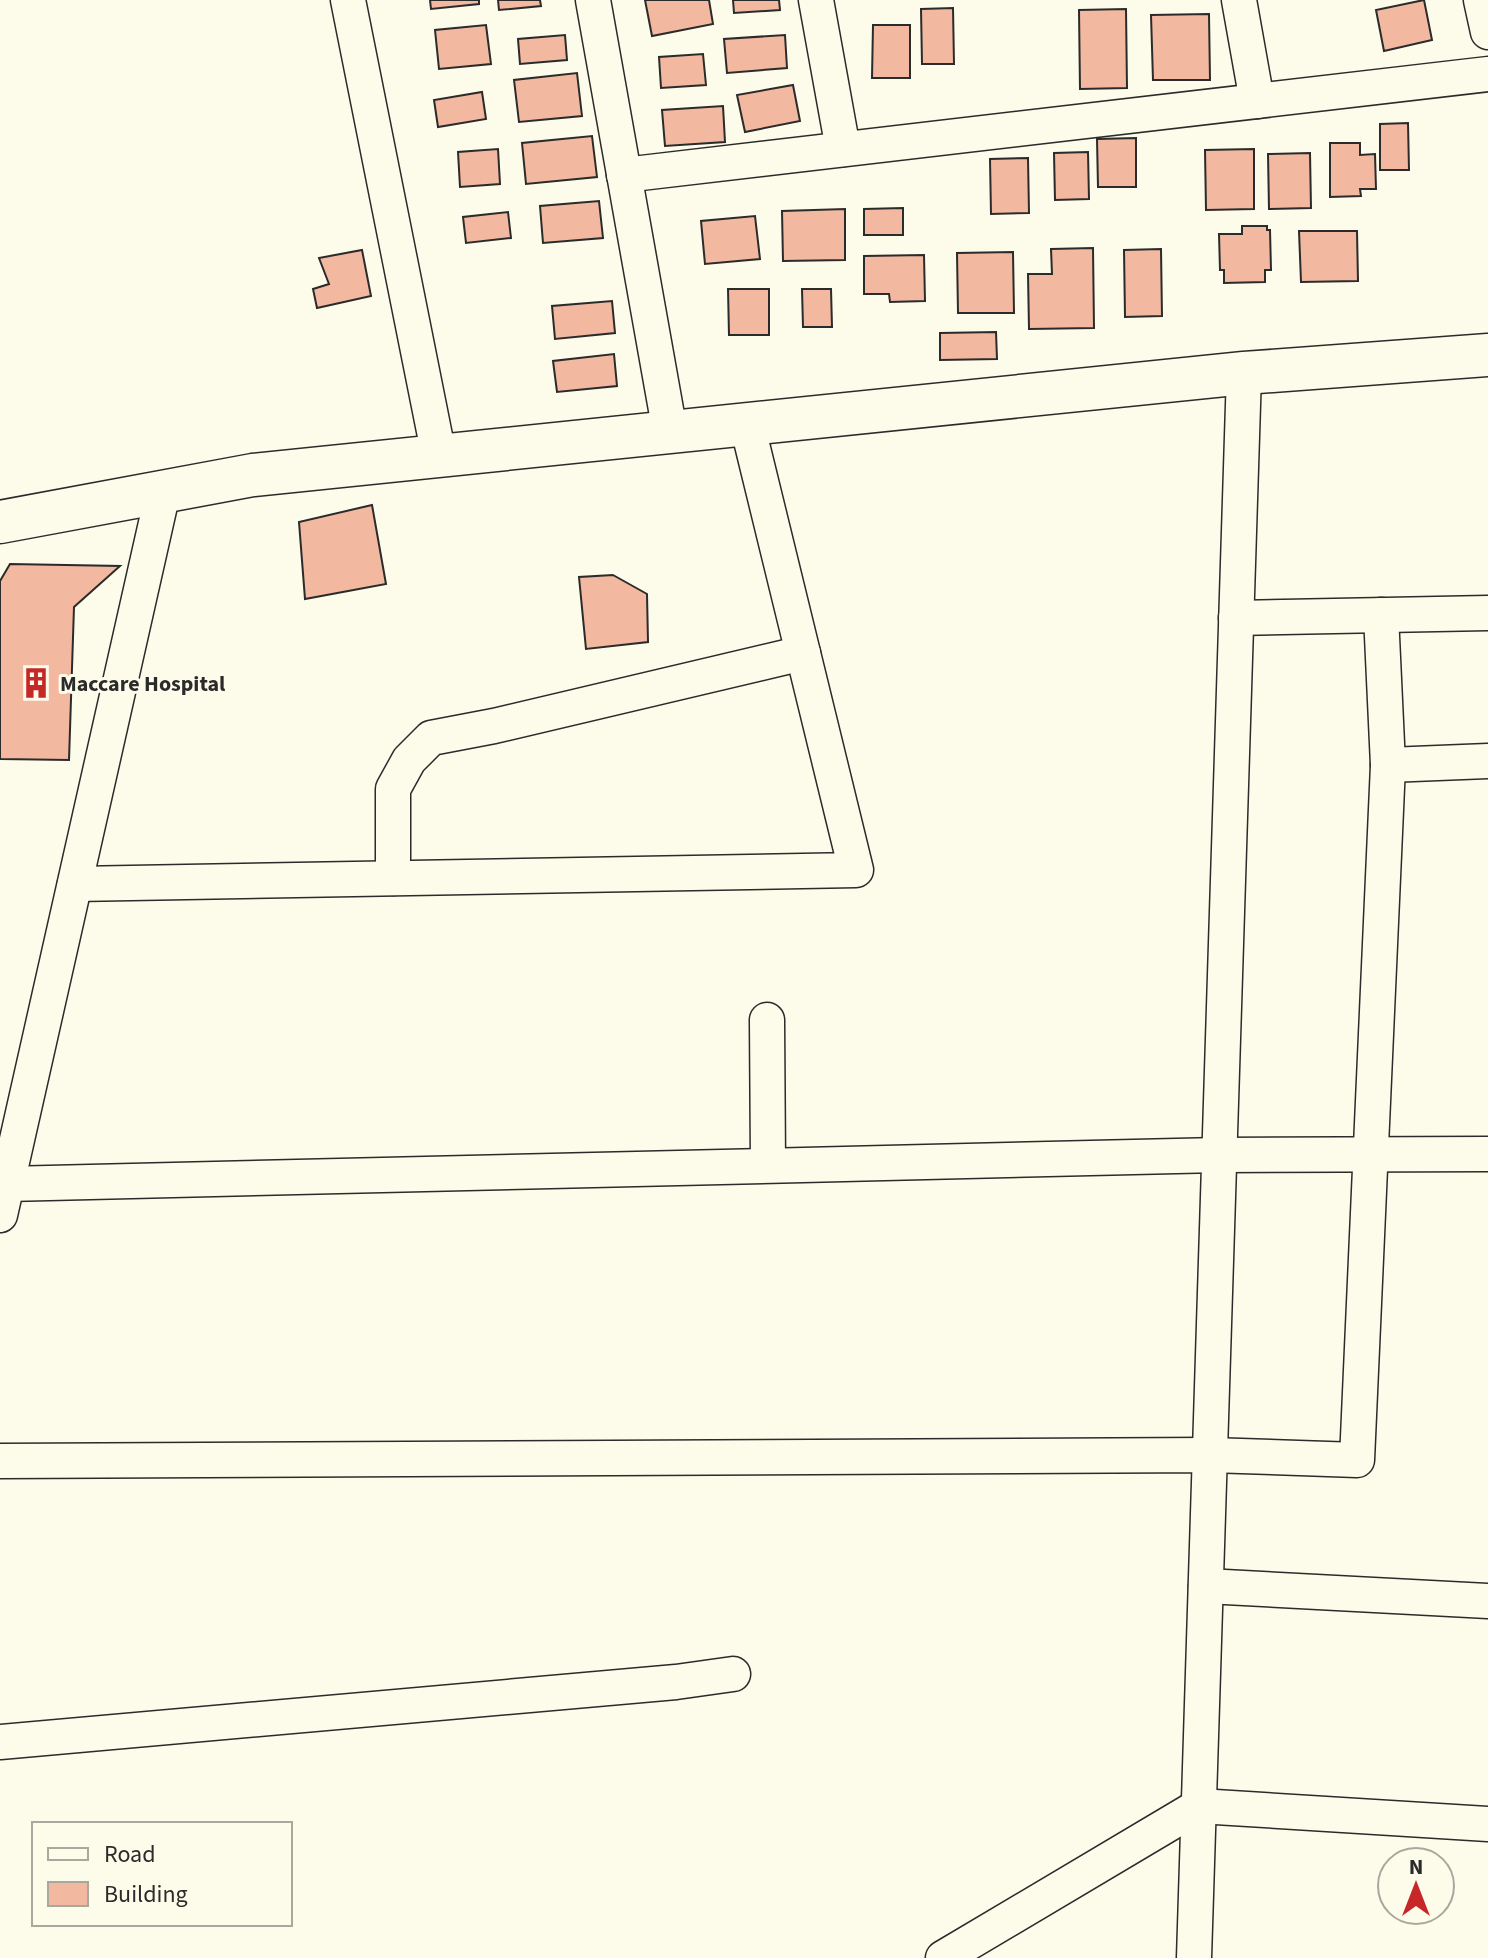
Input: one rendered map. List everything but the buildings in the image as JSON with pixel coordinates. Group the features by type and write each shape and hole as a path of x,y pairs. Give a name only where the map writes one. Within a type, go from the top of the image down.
{"street":[{"path":"348,0 439,456"},
{"path":"593,0 670,432"},
{"path":"816,0 843,149"},
{"path":"1239,0 1257,101"},
{"path":"1481,0 1488,32"},
{"path":"624,175 1488,74"},
{"path":"0,522 253,475 1244,373 1488,355"},
{"path":"1194,1958 1244,373"},
{"path":"75,884 856,870 747,424"},
{"path":"163,492 4,1199 768,1165 1219,1155 1488,1154"},
{"path":"1236,618 1488,613"},
{"path":"0,1461 1210,1455 1357,1460 1388,765 1381,615"},
{"path":"393,878 393,789 409,760 431,738 803,653"},
{"path":"1388,765 1488,761"},
{"path":"767,1020 768,1165"},
{"path":"1206,1586 1488,1601"},
{"path":"0,1742 676,1682 733,1674"},
{"path":"943,1958 1199,1806 1488,1824"}],"place":[{"name":"Maccare Hospital","path":"36,683"}]}
